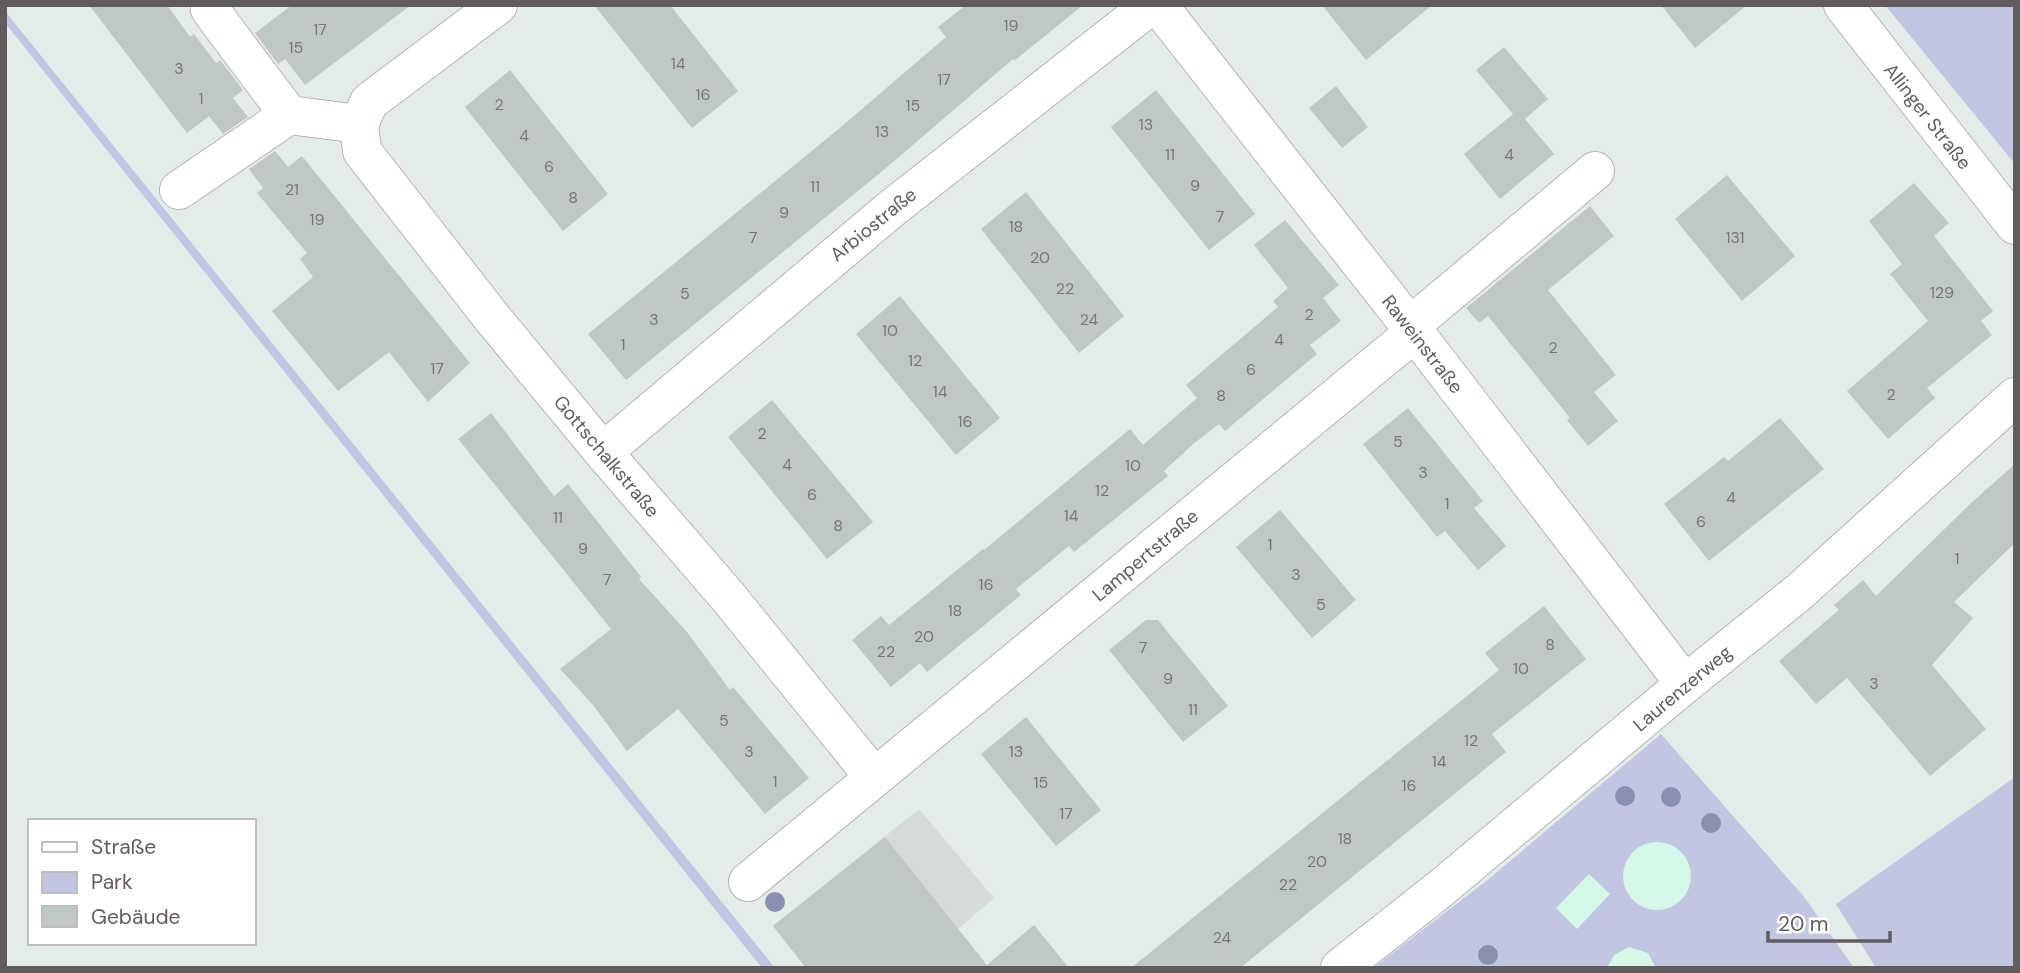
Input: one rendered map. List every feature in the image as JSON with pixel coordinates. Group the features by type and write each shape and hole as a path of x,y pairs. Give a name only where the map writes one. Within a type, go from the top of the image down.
{"street":[{"path":"212,5 210,9 216,19 289,116"},
{"name":"Arbiostraße","path":"603,452 868,227 1151,5"},
{"name":"Raweinstraße","path":"1158,5 1685,684"},
{"name":"Allinger Straße","path":"1843,5 2015,225"},
{"path":"179,190 289,116 359,124 369,102 488,8"},
{"name":"Gottschalkstraße","path":"359,124 362,151 493,319 729,598 874,777"},
{"name":"Lampertstraße","path":"748,882 1412,329 1595,171"},
{"name":"Laurenzerweg","path":"1340,968 1798,593 2015,397"}],"shaded area":[{"path":"919,809 994,898 912,968 773,926"}],"green space":[{"path":"1885,5 2015,5 2015,164"},
{"path":"5,11 775,968 762,968 5,23"},
{"path":"1661,734 1805,898 1854,968 1373,968 1490,878"},
{"path":"2015,777 2015,968 1876,968 1836,904"}],"sand":[{"path":"1657,842 1670,845 1681,852 1688,863 1691,876 1688,889 1681,900 1670,907 1657,910 1644,907 1633,900 1626,889 1623,876 1626,863 1633,852 1644,845"},
{"path":"1589,874 1610,894 1577,929 1556,908"},
{"path":"1629,947 1648,953 1656,968 1607,968 1614,955"}],"building":[{"path":"89,5 167,5 190,37 194,34 216,63 220,60 243,90 233,98 248,117 223,134 209,116 187,133"},
{"path":"292,5 411,5 305,85 285,59 278,64 255,33"},
{"path":"594,5 670,5 738,91 692,128"},
{"path":"966,5 1083,5 1014,61 1013,59 886,168 626,380 588,334 841,127 946,37 938,27"},
{"path":"1322,5 1432,5 1366,60"},
{"path":"1661,5 1747,5 1695,48"},
{"path":"1504,47 1548,99 1525,119 1554,154 1500,199 1464,154 1513,114 1476,70"},
{"path":"510,70 608,194 563,231 465,107"},
{"path":"1336,86 1368,127 1342,148 1309,108"},
{"path":"1156,90 1255,214 1209,250 1111,127"},
{"path":"275,151 288,167 302,156 470,363 428,402 389,352 338,391 272,311 313,277 300,259 307,253 257,193 263,188 249,169"},
{"path":"1727,175 1795,256 1742,301 1675,219"},
{"path":"1914,183 1949,223 1934,236 1993,311 1981,321 1992,335 1927,388 1935,398 1888,439 1847,391 1928,321 1890,274 1902,264 1869,221"},
{"path":"1026,192 1124,316 1079,353 981,229"},
{"path":"1590,206 1614,236 1548,290 1616,375 1594,392 1618,421 1588,446 1567,420 1570,418 1488,316 1479,323 1466,308"},
{"path":"1285,220 1339,285 1323,298 1341,321 1310,345 1317,354 1225,431 1219,424 1192,445 1164,471 1168,476 1074,552 1069,546 1016,589 1021,595 927,672 920,663 891,687 852,640 881,616 889,625 1130,429 1143,445 1197,398 1186,385 1278,307 1273,301 1288,288 1254,245"},
{"path":"900,296 1000,418 956,455 856,334"},
{"path":"772,400 873,522 827,559 728,437"},
{"path":"1408,408 1483,501 1474,508 1506,546 1478,570 1445,531 1437,537 1363,444"},
{"path":"491,413 554,496 568,484 641,577 639,579 687,632 730,690 733,687 809,778 765,814 678,709 627,751 593,705 560,669 611,629 458,439"},
{"path":"1780,418 1824,469 1709,561 1664,504 1724,457 1728,461"},
{"path":"2015,464 2015,543 1954,602 1973,618 1932,665 1986,729 1930,776 1847,678 1816,704 1779,661 1839,610 1834,605 1863,580 1876,596"},
{"path":"1280,510 1356,600 1312,638 1236,547"},
{"path":"1544,606 1586,659 1492,734 1506,752 1240,968 1131,968 1499,670 1485,653"},
{"path":"1146,620 1158,620 1228,706 1183,742 1109,650"},
{"path":"1026,717 1101,810 1056,846 981,754"},
{"path":"885,837 987,965 1034,925 1069,968 806,968 773,926"}]}
